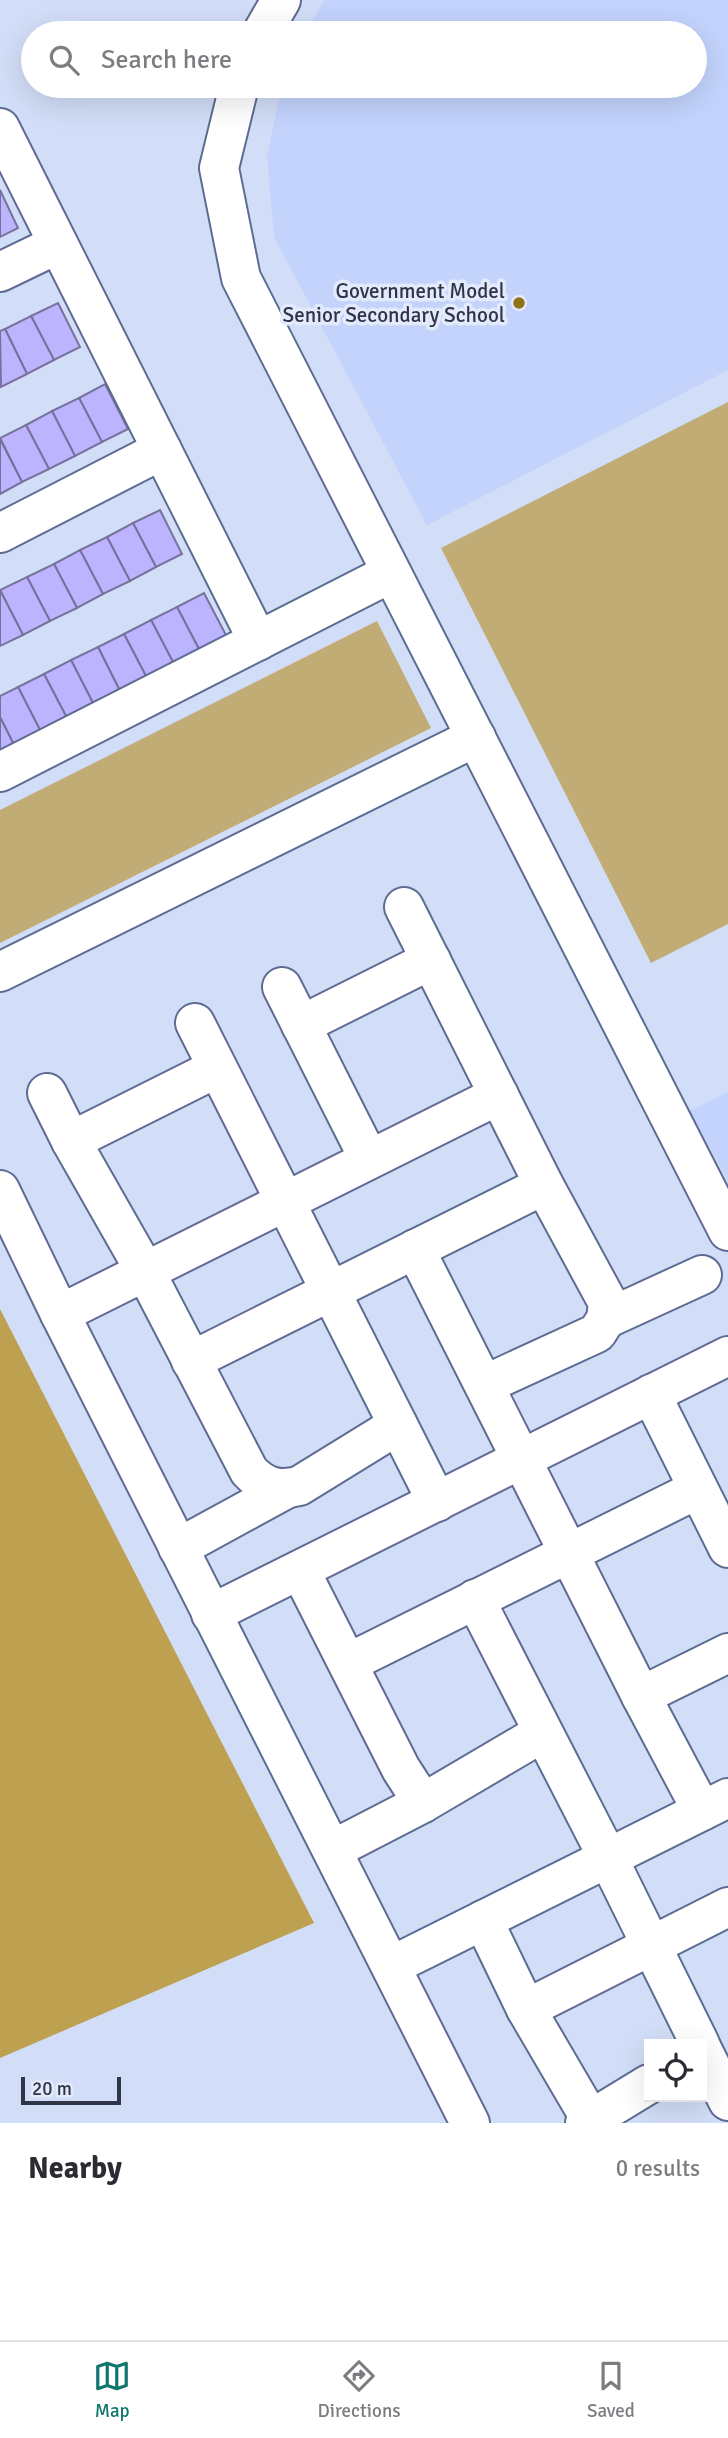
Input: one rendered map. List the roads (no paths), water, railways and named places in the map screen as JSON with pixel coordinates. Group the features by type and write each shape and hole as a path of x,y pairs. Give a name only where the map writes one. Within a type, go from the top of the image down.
{"street":[{"path":"269,21 281,0"},
{"path":"236,98 219,168 241,278 728,1231"},
{"path":"0,128 258,641"},
{"path":"0,272 58,244"},
{"path":"0,533 162,450"},
{"path":"0,772 391,573"},
{"path":"0,972 475,737"},
{"path":"404,907 544,1185 608,1303 606,1319 597,1333 484,1385"},
{"path":"301,1025 430,960"},
{"path":"282,987 369,1159"},
{"path":"195,1023 437,1502"},
{"path":"72,1141 218,1068"},
{"path":"47,1093 145,1270 248,1471 259,1482 286,1489"},
{"path":"60,1314 499,1095"},
{"path":"191,1361 544,1185"},
{"path":"0,1190 211,1614 470,2123"},
{"path":"391,1966 715,1805 641,1696 415,1249"},
{"path":"606,1319 702,1275"},
{"path":"211,1614 728,1356"},
{"path":"651,1394 728,1548"},
{"path":"178,1548 286,1489 299,1486 398,1425"},
{"path":"348,1663 698,1489"},
{"path":"300,1570 401,1769 423,1803"},
{"path":"475,1600 608,1858 696,2039"},
{"path":"641,1696 728,1653"},
{"path":"332,1850 423,1803 542,1733"},
{"path":"526,2009 728,1908"},
{"path":"483,1920 526,2009 588,2121 644,2087"},
{"path":"707,2061 728,2101"}],"place":[{"name":"Government Model Senior Secondary School","path":"519,303"}]}
